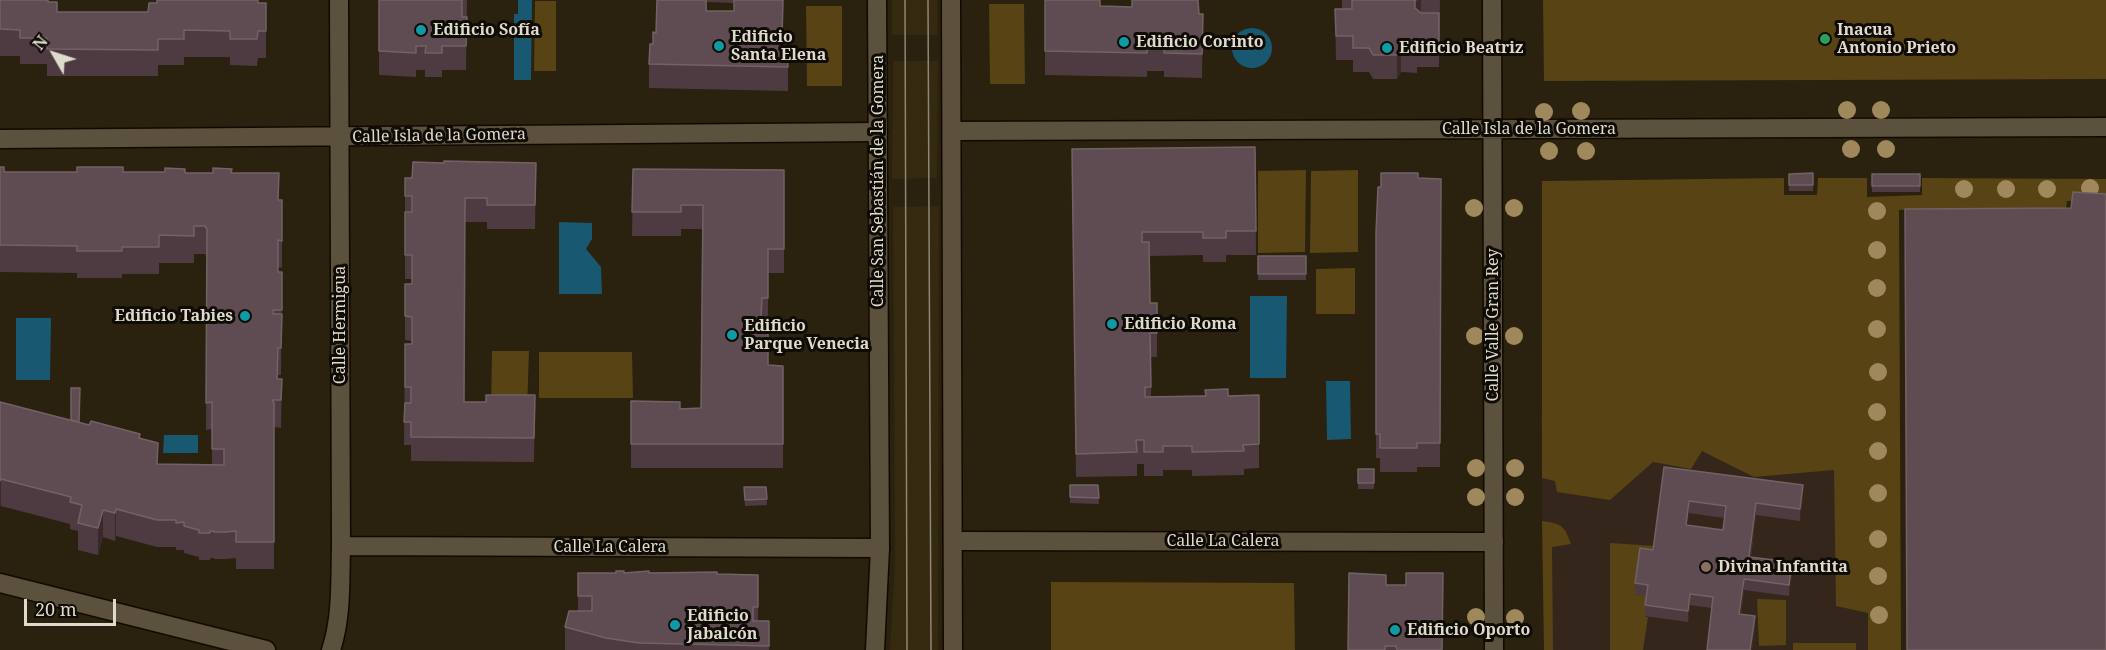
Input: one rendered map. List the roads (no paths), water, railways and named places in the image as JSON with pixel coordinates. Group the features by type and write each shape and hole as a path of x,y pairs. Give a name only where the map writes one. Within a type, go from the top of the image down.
{"street":[{"name":"Calle Hermigua","path":"331,650 340,606 341,546 339,0"},
{"name":"Calle San Sebastián de la Gomera","path":"875,650 880,548 877,0"},
{"path":"951,0 953,650"},
{"name":"Calle Valle Gran Rey","path":"1492,0 1494,650"},
{"name":"Calle Isla de la Gomera","path":"952,131 2106,127"},
{"name":"Calle Isla de la Gomera","path":"0,139 878,132"},
{"name":"Calle La Calera","path":"953,541 1494,542"},
{"name":"Calle La Calera","path":"341,546 880,548"},
{"path":"0,583 266,650"}],"water":[{"path":"518,0 532,0 531,80 514,80 514,14 518,14"},
{"path":"1252,28 1260,29 1266,34 1271,40 1271,56 1266,62 1260,67 1252,68 1244,67 1238,62 1233,56 1232,48 1233,40 1238,34 1244,29"},
{"path":"559,222 592,223 592,239 586,249 601,267 602,294 559,294"},
{"path":"1250,296 1287,296 1286,378 1250,378"},
{"path":"16,318 51,318 50,380 16,380"},
{"path":"1326,381 1350,381 1351,439 1327,440"},
{"path":"164,435 198,435 198,453 163,453"}],"tram line":[{"path":"905,0 907,650"},
{"path":"928,0 931,650"}],"place":[{"name":"Edificio Sofía","path":"421,30"},
{"name":"Inacua Antonio Prieto","path":"1825,39"},
{"name":"Edificio Corinto","path":"1124,42"},
{"name":"Edificio Santa Elena","path":"719,46"},
{"name":"Edificio Beatriz","path":"1387,48"},
{"name":"Edificio Tabies","path":"245,316"},
{"name":"Edificio Roma","path":"1112,324"},
{"name":"Edificio Parque Venecia","path":"732,335"},
{"name":"Divina Infantita","path":"1706,567"},
{"name":"Edificio Jabalcón","path":"675,625"},
{"name":"Edificio Oporto","path":"1395,630"}]}
